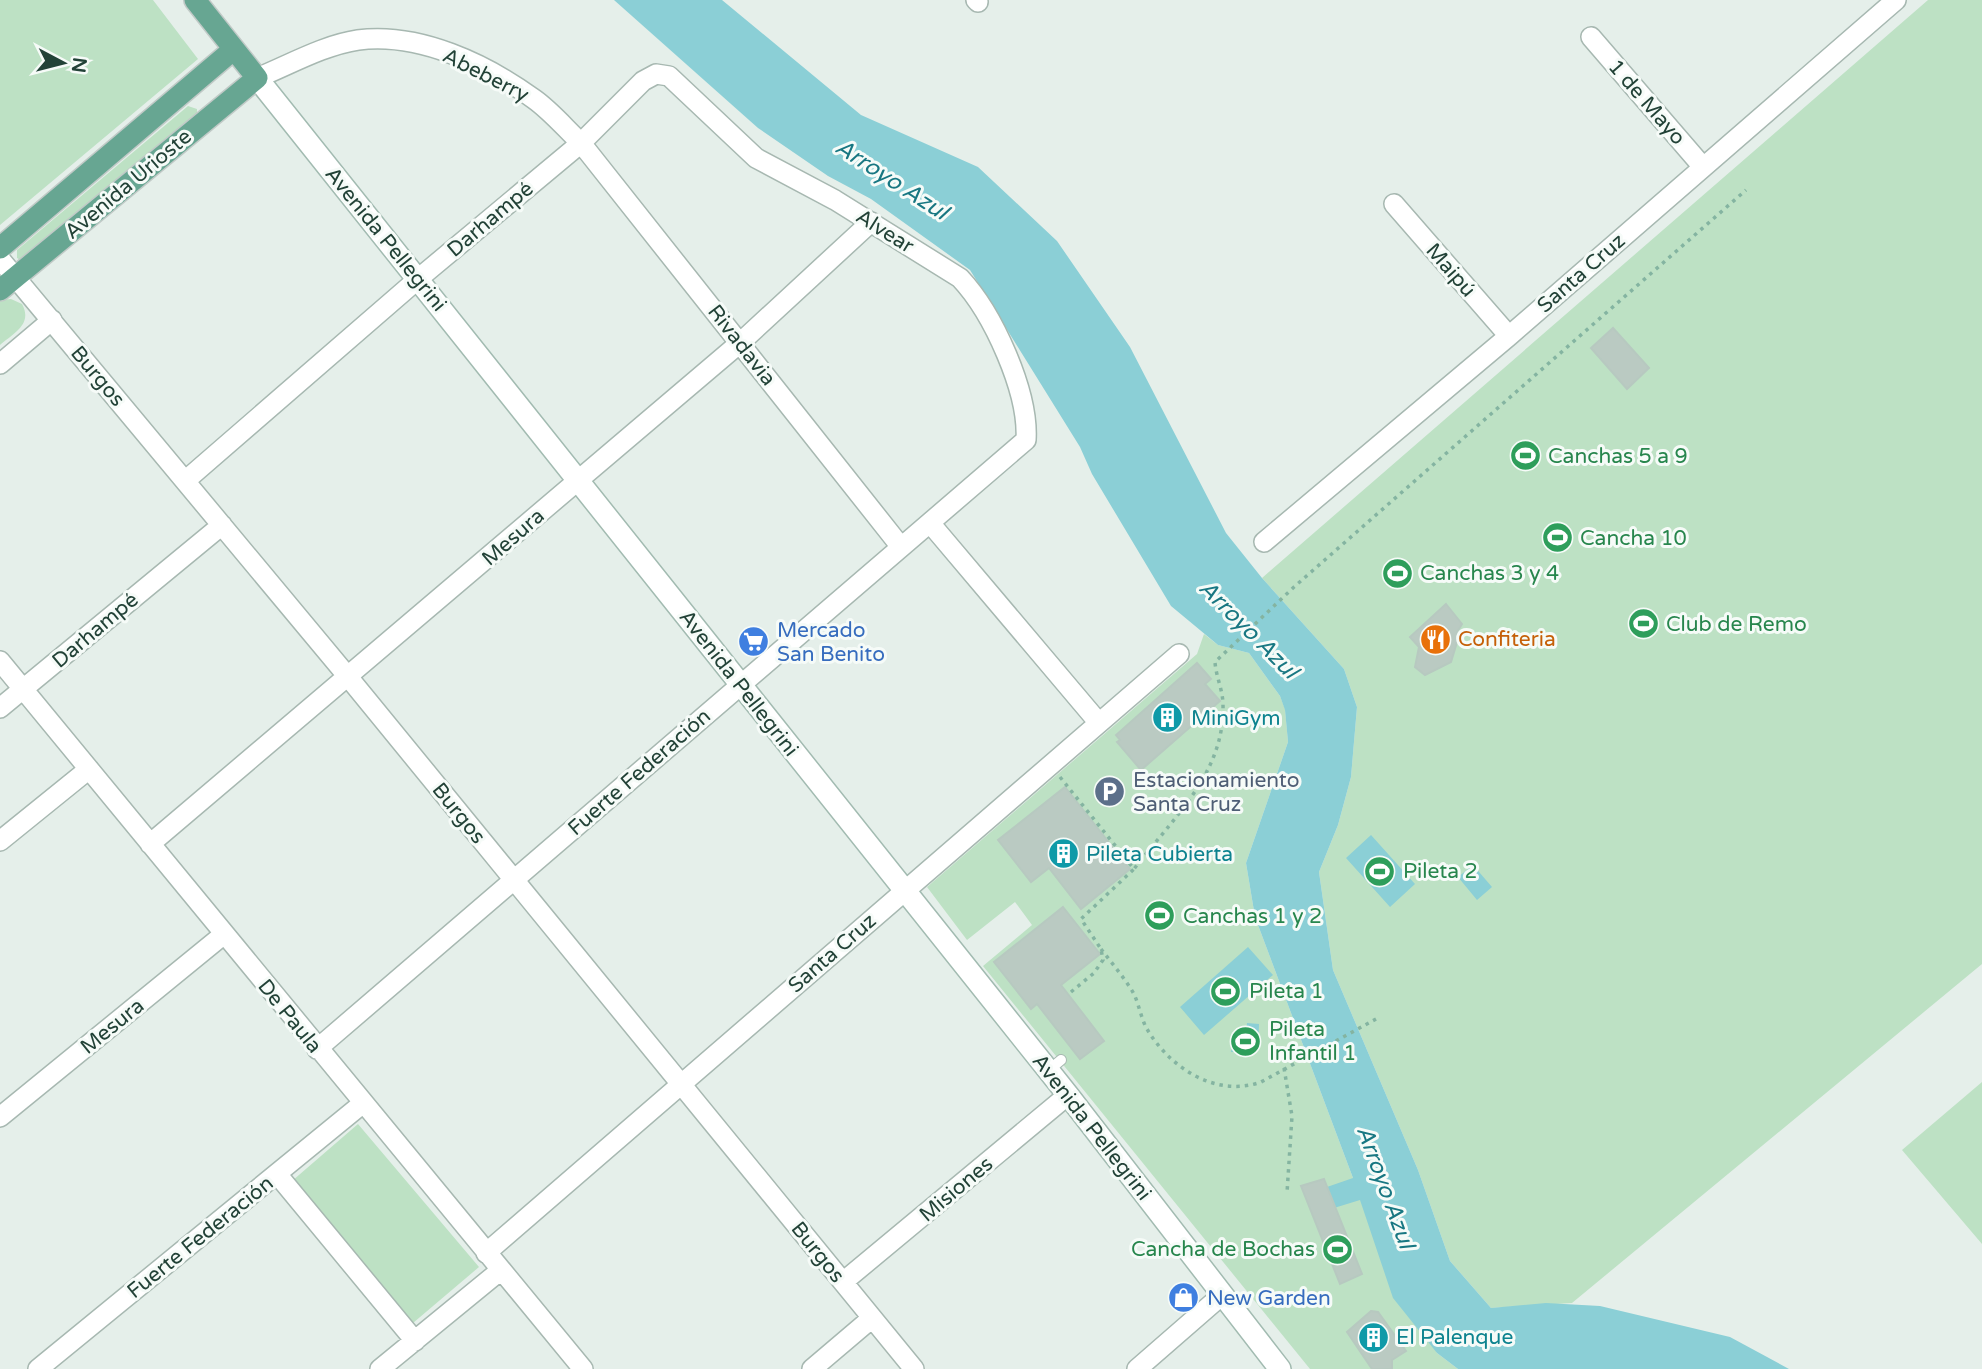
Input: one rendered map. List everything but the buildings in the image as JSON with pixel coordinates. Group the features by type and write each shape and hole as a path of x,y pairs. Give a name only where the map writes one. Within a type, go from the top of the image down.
{"main road":[{"name":"Avenida Pellegrini","path":"195,0 903,891 1026,1036 1055,1065 1068,1095 1280,1369"},
{"name":"Avenida Urioste","path":"0,248 234,49"},
{"name":"Avenida Urioste","path":"8,284 257,78"}],"street":[{"name":"Santa Cruz","path":"1264,542 1509,336 1896,0"},
{"name":"1 de Mayo","path":"1591,37 1703,167"},
{"name":"Abeberry","path":"257,78 333,47 358,40 427,46 464,59 535,100 581,143"},
{"name":"Darhampé","path":"185,481 418,279 581,143 649,77 669,76"},
{"name":"Alvear","path":"669,76 756,158 871,222 960,278 973,292 1009,365 1024,405 1026,440"},
{"name":"Rivadavia","path":"581,143 901,547"},
{"name":"Maipú","path":"1394,204 1509,336"},
{"name":"Mesura","path":"150,844 349,678 741,342 871,222"},
{"name":"Burgos","path":"0,259 8,284 52,320 349,678 914,1369"},
{"path":"0,364 52,320"},
{"name":"Fuerte Federación","path":"317,1049 1026,440"},
{"path":"930,523 1099,723"},
{"name":"Darhampé","path":"0,708 222,525"},
{"name":"Santa Cruz","path":"486,1253 1180,654"},
{"name":"De Paula","path":"0,661 362,1104 583,1369"},
{"path":"0,841 89,769"},
{"name":"Mesura","path":"0,1117 223,935"},
{"name":"Misiones","path":"843,1282 1068,1095"},
{"name":"Fuerte Federación","path":"38,1369 362,1104"},
{"path":"277,1174 415,1341"},
{"path":"380,1369 501,1270"},
{"path":"1137,1369 1222,1294"},
{"path":"812,1369 872,1318"}],"path":[{"path":"1376,1019 1244,1088 1227,1089 1186,1070 1159,1048 1146,1026 1133,991 1081,919 1134,869 1164,829 1182,814 1209,769 1223,720 1223,701 1215,662 1294,587 1746,190"},
{"path":"1050,764 1134,869"},
{"path":"1071,992 1104,960 1101,949"},
{"path":"1284,1068 1292,1116 1287,1193"}],"green space":[{"path":"0,0 153,0 198,59 0,225"},
{"name":"Club de Remo","path":"1928,0 1982,0 1982,964 1572,1303 1491,1308 1450,1261 1418,1170 1333,970 1319,872 1338,825 1351,777 1357,707 1344,669 1262,578"},
{"path":"188,106 197,109 197,118 22,261 17,258 17,250"},
{"path":"11,299 22,304 25,311 24,323 0,345 0,300"},
{"path":"1204,634 1218,645 1249,653 1280,696 1285,709 1288,742 1246,863 1255,917 1353,1178 1437,1353 1458,1369 1310,1369 983,966 1032,925 1015,902 967,940 927,887 1197,654"},
{"path":"1982,1082 1982,1244 1902,1150"},
{"path":"358,1124 479,1267 413,1323 292,1181"}],"water":[{"name":"Arroyo Azul","path":"614,0 722,0 861,115 978,167 1057,241 1130,347 1226,533 1262,578 1344,669 1357,707 1351,777 1338,825 1319,872 1333,970 1418,1170 1450,1261 1491,1308 1546,1303 1600,1306 1730,1337 1789,1369 1458,1369 1437,1353 1393,1298 1360,1200 1334,1208 1327,1187 1353,1178 1255,917 1246,863 1288,742 1285,710 1280,696 1249,653 1218,645 1171,606 1092,474 1080,447 970,270 871,199 828,176 758,128"},
{"name":"Pileta 2","path":"1371,835 1415,884 1390,907 1346,858"},
{"path":"1473,865 1492,887 1477,900 1458,877"},
{"name":"Pileta 1","path":"1248,947 1273,975 1204,1035 1180,1007"},
{"name":"Pileta Infantil 1","path":"1247,1023 1259,1024 1258,1049 1231,1052 1235,1033 1246,1034"}],"place":[{"name":"Canchas 5 a 9","path":"1525,456"},
{"name":"Cancha 10","path":"1557,538"},
{"name":"Canchas 3 y 4","path":"1397,573"},
{"name":"Club de Remo","path":"1643,624"},
{"name":"Confiteria","path":"1435,639"},
{"name":"Mercado San Benito","path":"754,642"},
{"name":"MiniGym","path":"1168,718"},
{"name":"Estacionamiento Santa Cruz","path":"1110,792"},
{"name":"Pileta Cubierta","path":"1063,854"},
{"name":"Pileta 2","path":"1380,871"},
{"name":"Canchas 1 y 2","path":"1160,916"},
{"name":"Pileta 1","path":"1226,991"},
{"name":"Pileta Infantil 1","path":"1246,1041"},
{"name":"Cancha de Bochas","path":"1338,1249"},
{"name":"New Garden","path":"1184,1298"},
{"name":"El Palenque","path":"1373,1337"}]}
